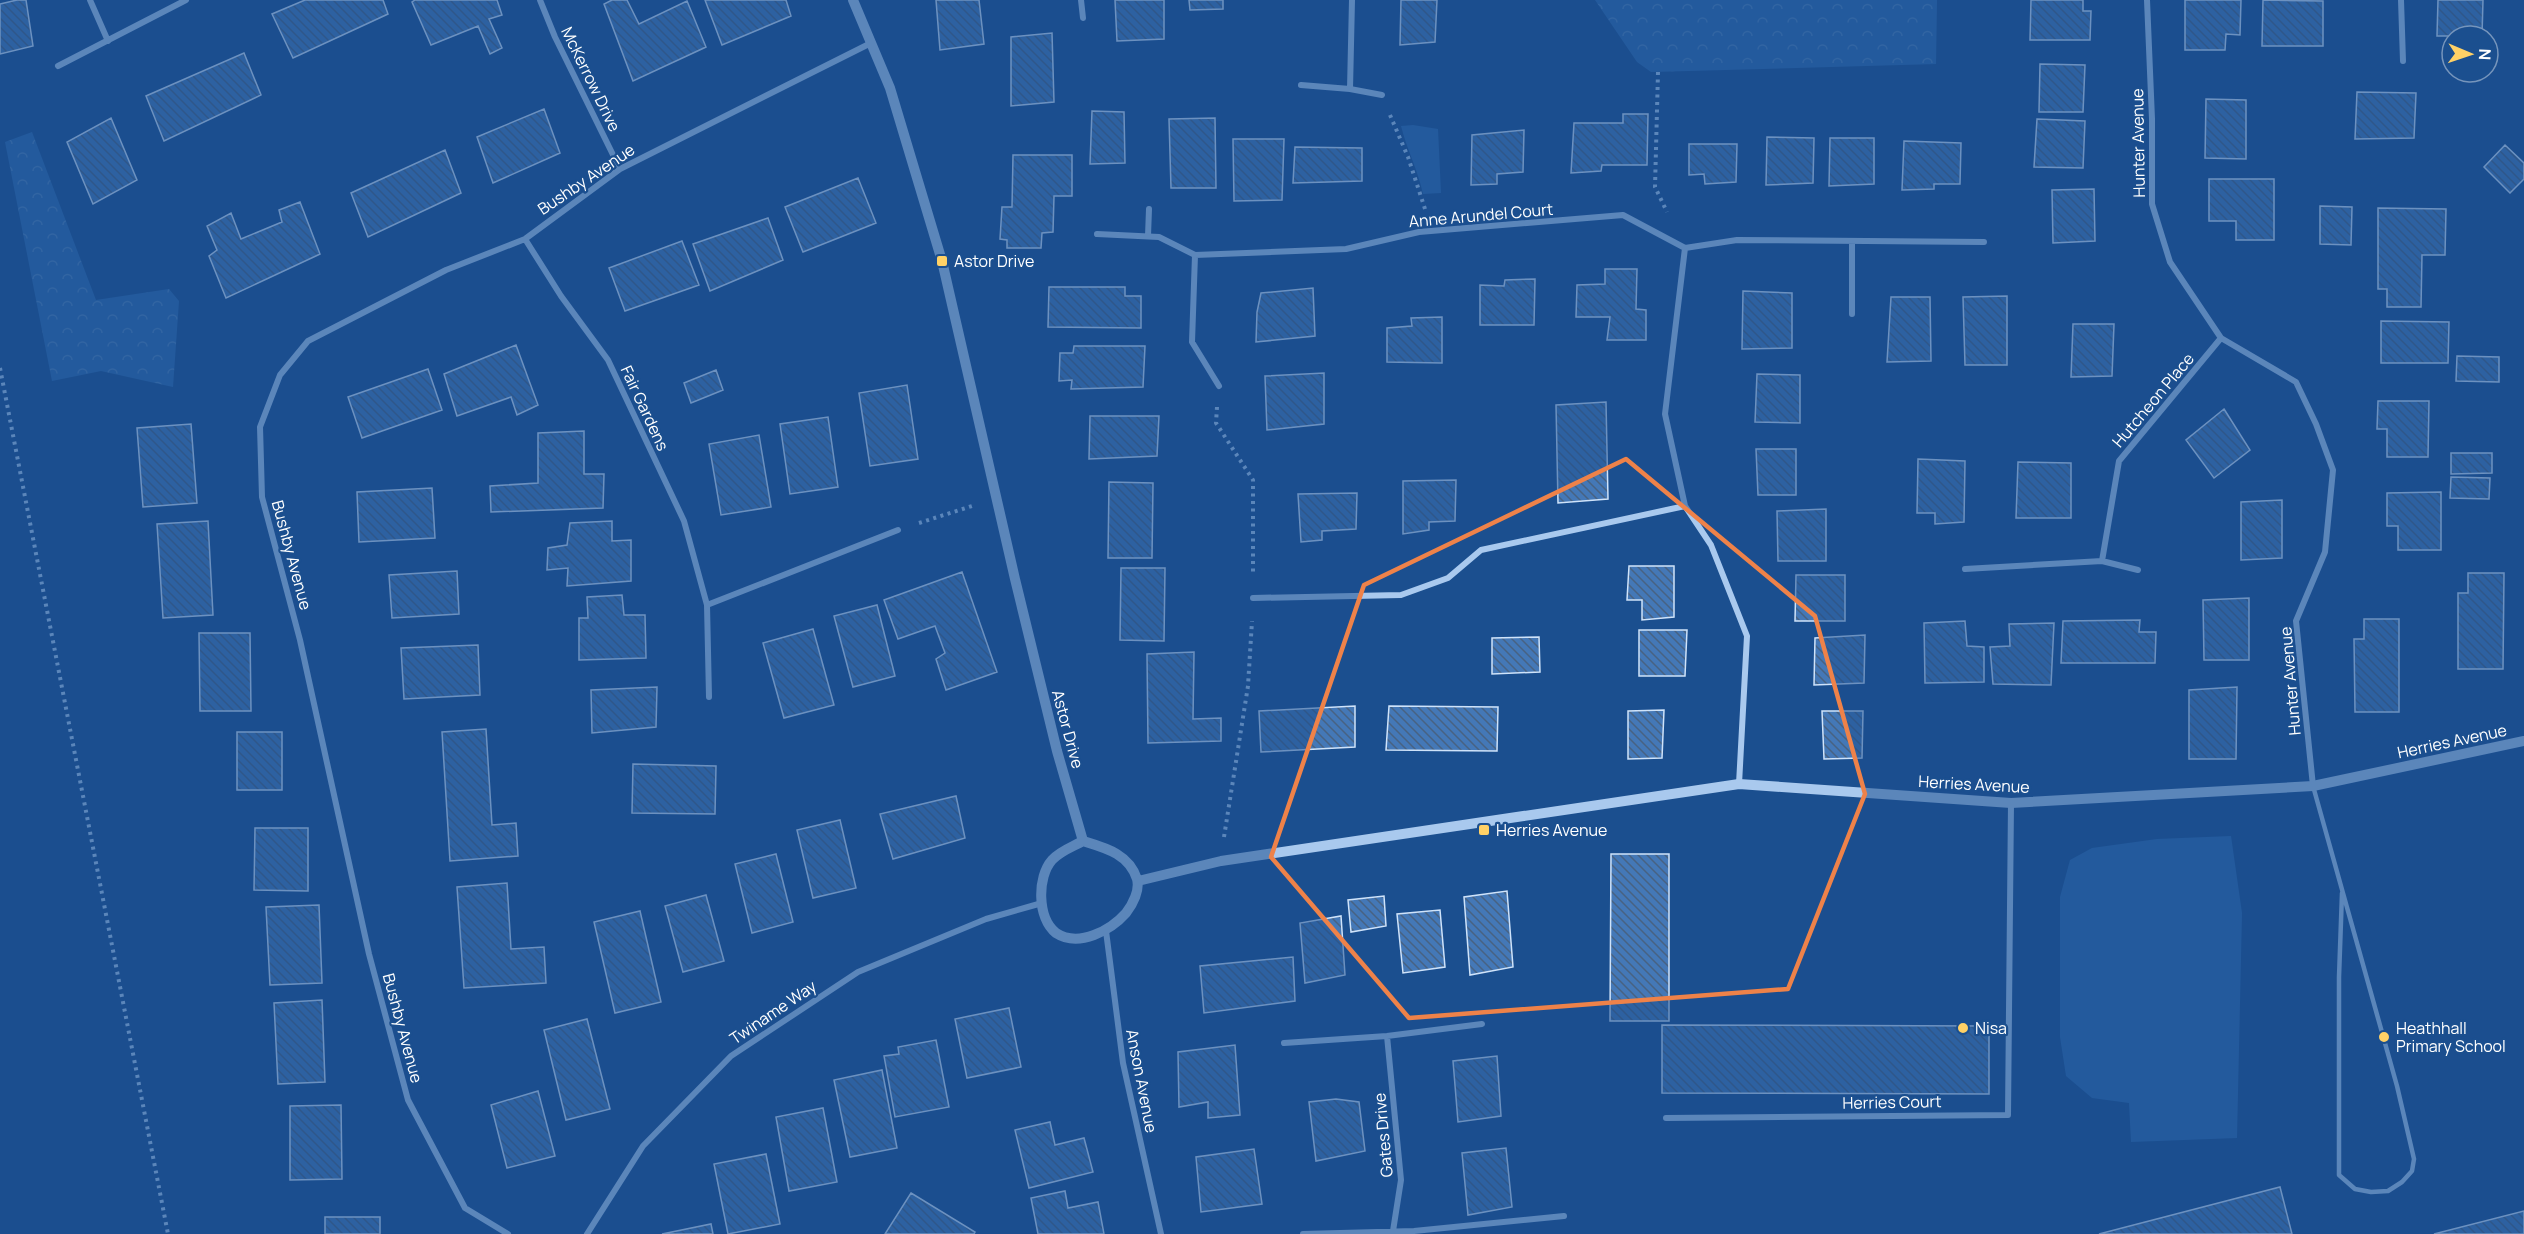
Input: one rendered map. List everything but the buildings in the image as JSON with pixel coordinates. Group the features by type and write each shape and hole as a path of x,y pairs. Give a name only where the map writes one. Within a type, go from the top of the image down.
{"street":[{"path":"90,0 108,41"},
{"path":"58,66 186,0"},
{"name":"McKerrow Drive","path":"540,0 555,37 620,169"},
{"name":"Astor Drive","path":"853,0 890,88 942,261 996,499 1057,751 1083,841"},
{"path":"1081,0 1083,18"},
{"path":"1350,89 1352,0"},
{"name":"Hunter Avenue","path":"2147,0 2152,119 2152,204 2170,262 2221,338 2296,382 2316,424 2333,470 2325,552 2296,621 2313,786"},
{"path":"2401,0 2403,61"},
{"name":"Bushby Avenue","path":"508,1234 465,1208 408,1100 369,954 300,640 262,497 260,427 280,375 308,341 446,270 525,239 620,169 871,43"},
{"path":"1301,85 1350,89 1382,95"},
{"path":"1149,209 1149,237"},
{"name":"Anne Arundel Court","path":"1195,255 1346,249 1431,231 1623,215 1685,248"},
{"path":"1097,234 1159,237 1195,255 1192,342 1219,386"},
{"name":"Fair Gardens","path":"525,239 561,296 608,360 684,521 707,605 709,697"},
{"path":"1739,784 1748,636 1711,545 1685,506 1665,414 1685,248 1737,240 1984,242"},
{"path":"1852,241 1852,314"},
{"name":"Hutcheon Place","path":"2102,561 2119,461 2221,338"},
{"path":"1253,597 1401,595 1448,578 1480,550 1685,506"},
{"path":"707,605 898,530"},
{"path":"1965,569 2102,561 2138,570"},
{"name":"Herries Avenue","path":"1137,881 1221,861 1739,784 2011,803 2313,786 2524,741"},
{"name":"Herries Court","path":"1666,1118 2008,1115 2011,803"},
{"path":"1083,841 1114,851 1129,862 1137,881 1134,903 1119,921 1106,931 1085,937 1069,938 1056,932 1047,921 1042,903 1041,883 1050,862 1063,851 1083,841"},
{"name":"Twiname Way","path":"588,1234 643,1146 731,1056 858,972 986,919 1042,903"},
{"name":"Anson Avenue","path":"1106,931 1123,1063 1161,1234"},
{"path":"1284,1043 1387,1036 1482,1024"},
{"name":"Gates Drive","path":"1387,1036 1401,1180 1393,1231"},
{"path":"1303,1234 1414,1231 1564,1216"}],"lane":[{"path":"2313,786 2397,1086 2414,1159 2412,1172 2388,1191 2371,1192 2355,1189 2339,1175 2339,977 2342,892"}],"path":[{"path":"1658,72 1655,187 1685,248"},
{"path":"1382,95 1408,157 1431,231"},
{"path":"0,368 168,1234"},
{"path":"1219,386 1216,423 1253,480 1253,597 1248,686 1221,861"},
{"path":"898,530 996,499"}],"highlighted area":[{"path":"1626,459 1815,616 1865,794 1788,989 1409,1018 1271,857 1364,585"}],"green space":[{"path":"1595,0 1937,0 1936,64 1651,72 1637,62"},
{"path":"1413,125 1438,129 1441,193 1423,194 1401,126"},
{"path":"32,132 96,300 169,289 179,301 173,387 101,371 52,381 5,142"},
{"path":"2231,836 2242,913 2237,1138 2131,1142 2129,1103 2092,1098 2066,1076 2060,1037 2060,897 2070,860 2092,848 2157,839"}],"place":[{"name":"Astor Drive","path":"942,261"},
{"name":"Herries Avenue","path":"1484,830"},
{"name":"Nisa","path":"1963,1028"},
{"name":"Heathhall Primary School","path":"2384,1037"}]}
